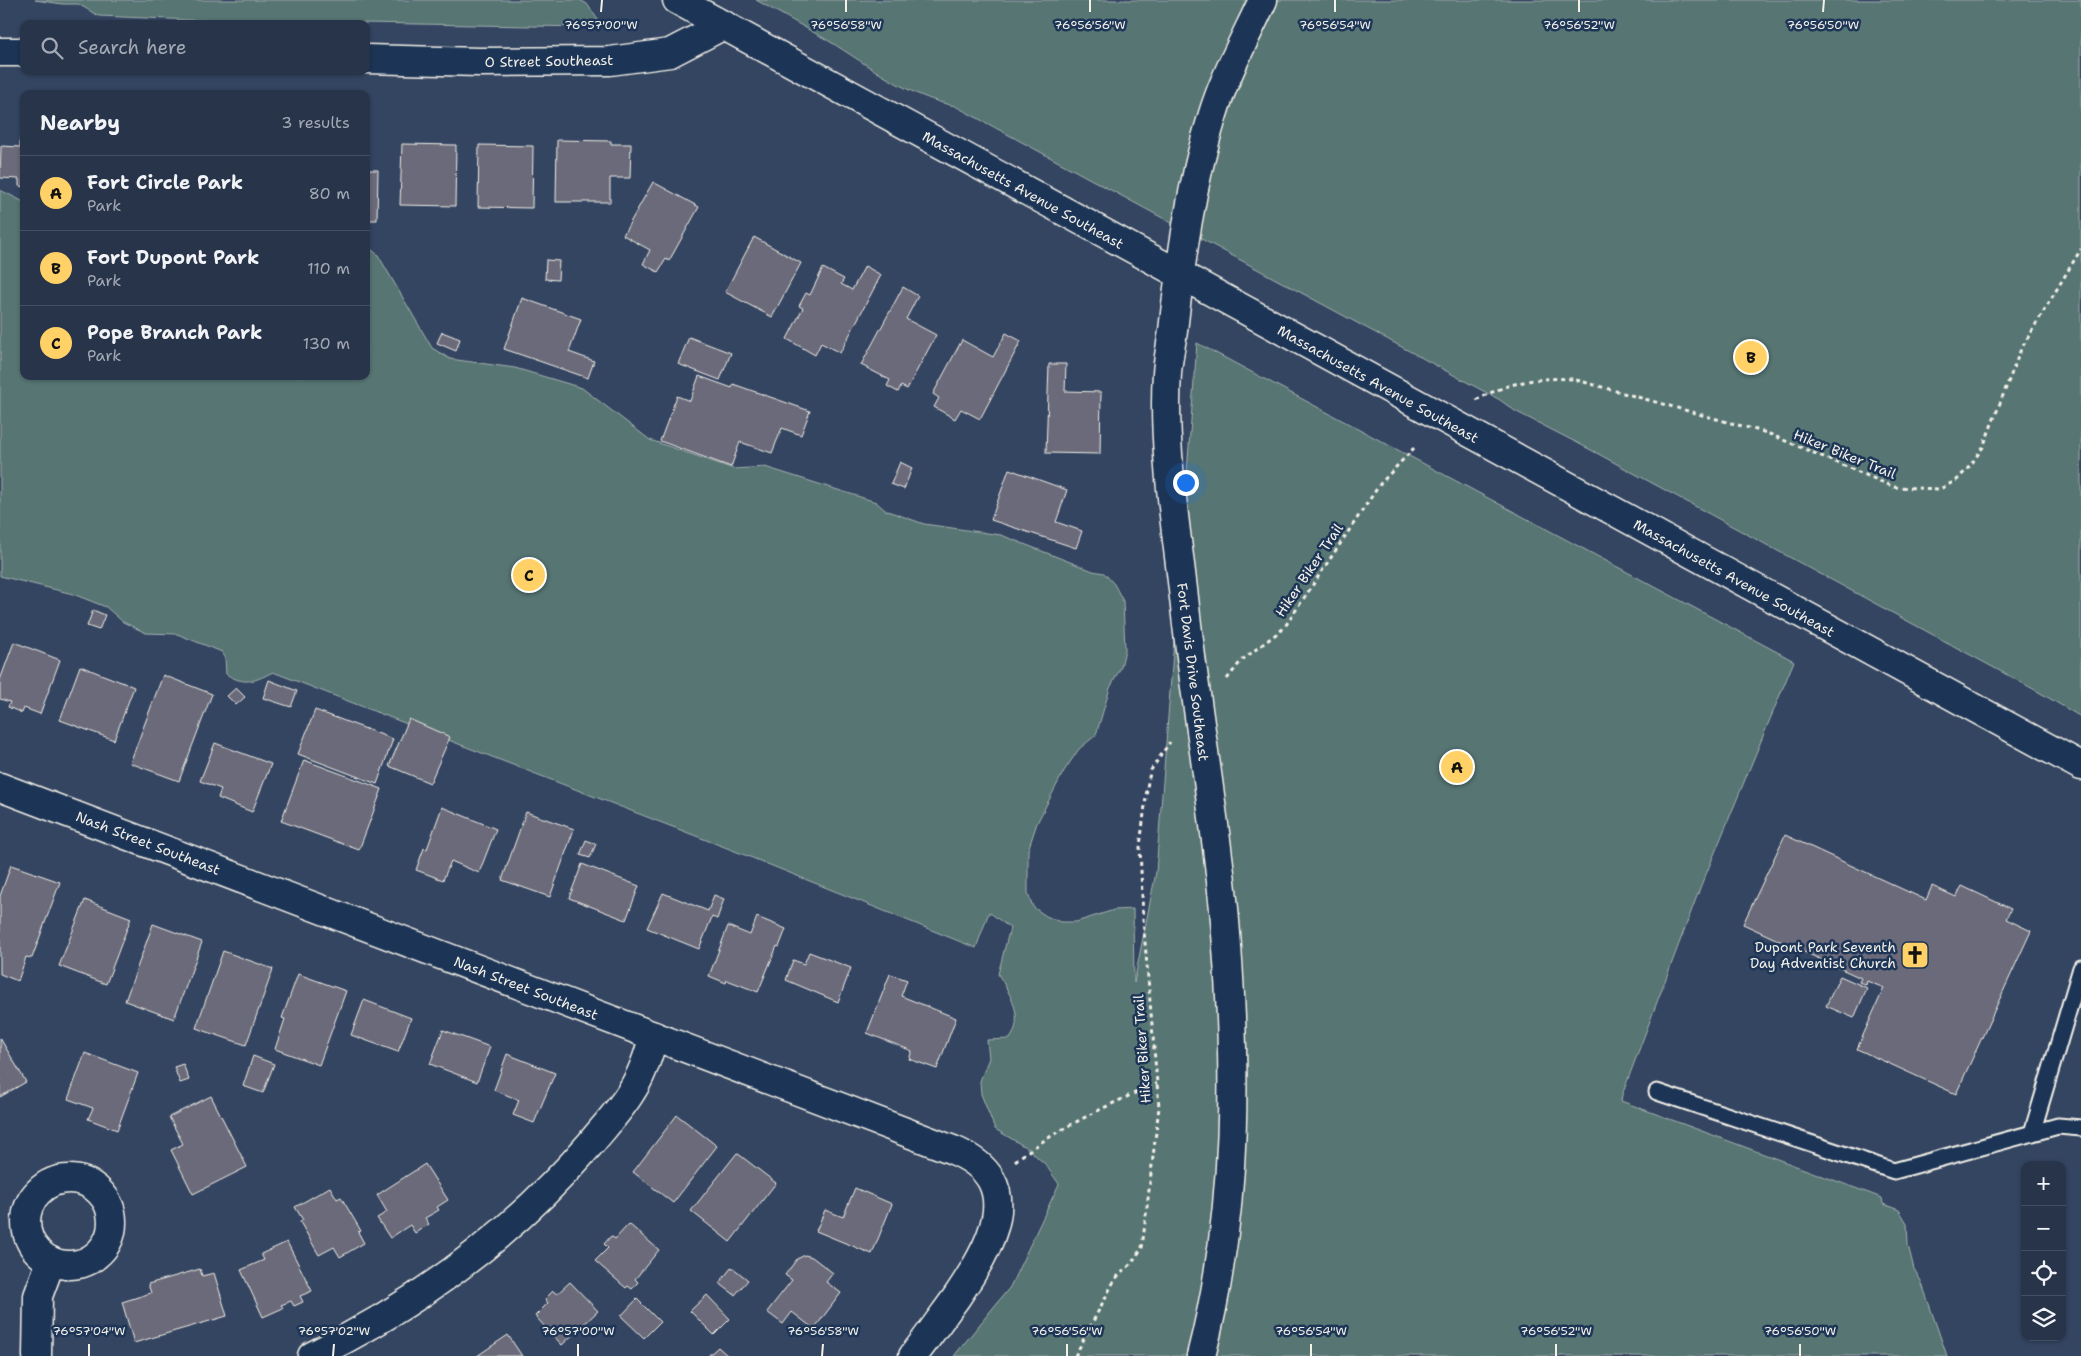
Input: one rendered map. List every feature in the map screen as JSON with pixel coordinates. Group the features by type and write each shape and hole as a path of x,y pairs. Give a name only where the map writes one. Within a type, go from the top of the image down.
{"street":[{"name":"Massachusetts Avenue Southeast","path":"677,0 2081,766"},
{"name":"Fort Davis Drive Southeast","path":"1201,1356 1215,1299 1224,1244 1230,1172 1232,1054 1224,909 1197,713 1170,464 1168,373 1178,275 1203,149 1214,111 1263,0"},
{"name":"O Street Southeast","path":"370,59 479,62 610,61 670,53 724,25"},
{"path":"0,52 20,52"},
{"name":"Nash Street Southeast","path":"0,786 965,1155 975,1161 991,1179 996,1189 998,1203 993,1235 968,1280 913,1356"},
{"path":"312,1356 380,1318 440,1280 482,1249 526,1212 579,1156 630,1094 642,1072 654,1036"},
{"path":"37,1356 38,1296 51,1261"}],"lane":[{"path":"2032,1133 2081,968"},
{"path":"1657,1092 1894,1172 2058,1126 2081,1128"}],"path":[{"name":"Hiker Biker Trail","path":"1473,402 1500,387 1520,382 1550,378 1573,379 1766,433 1894,487 1940,489 1957,480 1970,466 1983,447 2021,349 2081,249"},
{"name":"Hiker Biker Trail","path":"1224,682 1242,660 1284,628 1380,484 1414,448"},
{"name":"Hiker Biker Trail","path":"1075,1356 1115,1279 1130,1265 1142,1248 1159,1107 1143,919 1140,846 1151,770 1172,739"},
{"path":"991,1179 1036,1145 1157,1083"}],"green space":[{"path":"35,0 580,0 587,4 598,20 587,27 370,23 370,20 193,20 99,16 78,4"},
{"path":"756,0 2081,0 2081,717 2037,691 1591,450 1515,411 1500,400 955,106 921,95 890,80 829,41"},
{"path":"0,190 20,200 20,380 370,380 370,248 378,255 432,348 450,359 515,368 582,388 650,440 734,469 765,467 876,502 885,510 924,524 1001,535 1093,571 1104,573 1114,584 1123,601 1125,650 1121,667 1110,688 1096,735 1079,749 1064,771 1037,823 1028,850 1028,893 1033,907 1046,916 1060,922 1076,922 1114,910 1133,909 1134,983 1156,872 1197,343 1794,661 1697,896 1621,1101 1882,1198 1883,1204 1899,1210 1907,1223 1908,1245 1914,1269 1921,1281 1947,1356 954,1356 1010,1287 1059,1184 1045,1164 1027,1148 995,1129 981,1094 980,1081 989,1058 987,1040 1010,1039 1016,1022 1016,1014 1011,998 998,974 1010,928 989,912 976,948 745,855 273,672 250,681 233,678 226,674 225,657 222,652 177,634 146,633 123,622 106,607 73,594 0,576"}],"building":[{"path":"557,140 611,141 611,144 631,144 630,178 610,178 610,202 556,202"},
{"path":"402,144 456,145 455,206 400,205"},
{"path":"479,145 533,146 532,208 478,207"},
{"path":"1,146 20,147 20,186 19,179 0,178"},
{"path":"370,170 378,170 377,220 370,220"},
{"path":"653,182 699,207 669,261 666,259 658,272 643,264 650,250 623,235"},
{"path":"754,237 801,263 772,317 725,292"},
{"path":"546,260 559,261 558,280 545,279"},
{"path":"865,266 881,275 840,353 821,343 815,355 787,339 803,308 799,306 806,293 810,295 823,268 844,279 841,284 852,290"},
{"path":"903,287 918,296 906,319 936,335 907,389 901,386 898,392 887,386 890,380 861,365"},
{"path":"522,298 581,319 569,352 594,361 588,378 504,349"},
{"path":"442,332 460,339 456,351 437,343"},
{"path":"1006,333 1021,341 980,419 961,409 955,419 934,407 939,398 933,394 962,340 993,357"},
{"path":"689,337 731,353 720,380 678,364"},
{"path":"1049,364 1066,364 1065,391 1101,392 1100,454 1046,453"},
{"path":"699,376 732,388 733,384 810,411 801,435 782,428 772,453 740,442 731,467 660,441 677,396 690,401"},
{"path":"900,462 912,468 904,489 891,484"},
{"path":"1009,469 1067,490 1056,522 1082,531 1076,548 991,520"},
{"path":"93,610 105,615 99,630 87,626"},
{"path":"14,642 60,660 40,714 24,708 22,713 8,707 10,702 0,699 0,680"},
{"path":"80,666 134,687 114,740 60,720"},
{"path":"163,675 212,694 179,781 130,763"},
{"path":"269,680 297,691 291,707 263,698"},
{"path":"236,688 245,697 236,705 227,696"},
{"path":"315,710 393,739 377,784 298,754"},
{"path":"409,719 450,737 430,783 389,766"},
{"path":"215,743 271,764 252,812 218,798 221,789 200,781"},
{"path":"304,760 382,789 359,850 281,821"},
{"path":"442,807 496,829 479,873 451,861 443,880 416,870 424,848 427,849"},
{"path":"526,812 574,829 550,897 502,880"},
{"name":"Dupont Park Seventh Day Adventist Church","path":"1785,835 1926,900 1932,886 1956,897 1962,886 2011,909 2006,919 2031,931 1956,1094 1857,1049 1884,988 1867,981 1866,985 1859,982 1861,978 1743,924"},
{"path":"586,840 596,844 590,858 580,855"},
{"path":"582,864 639,886 626,920 569,898"},
{"path":"11,865 60,882 32,958 26,957 18,981 0,974 0,896"},
{"path":"663,893 708,911 714,895 724,899 717,919 712,917 699,949 647,928"},
{"path":"85,900 131,918 106,984 59,966"},
{"path":"757,917 786,929 758,992 727,980 726,983 709,976 728,926 750,935"},
{"path":"153,924 202,942 174,1019 125,1001"},
{"path":"223,951 273,969 246,1045 196,1028"},
{"path":"809,952 851,968 838,1002 786,980 793,960 804,964"},
{"path":"298,974 346,991 319,1065 275,1049 285,1019 282,1018"},
{"path":"890,974 907,980 901,996 956,1018 937,1069 909,1059 912,1051 867,1033"},
{"path":"1840,976 1867,988 1854,1018 1826,1006"},
{"path":"364,1000 411,1018 398,1052 351,1035"},
{"path":"443,1030 490,1047 477,1082 430,1064"},
{"path":"0,1038 26,1082 0,1097"},
{"path":"85,1053 138,1073 117,1130 88,1119 93,1108 68,1099"},
{"path":"507,1054 555,1073 534,1123 513,1115 519,1100 494,1090"},
{"path":"253,1056 274,1064 263,1093 243,1086"},
{"path":"183,1064 189,1080 180,1083 174,1067"},
{"path":"211,1096 247,1167 193,1194 171,1150 183,1144 169,1117"},
{"path":"677,1115 717,1146 673,1203 633,1172"},
{"path":"737,1153 776,1183 730,1242 691,1211"},
{"path":"425,1164 448,1200 437,1207 439,1210 425,1218 429,1224 415,1233 410,1225 390,1238 377,1218 387,1212 377,1195"},
{"path":"330,1187 337,1199 341,1197 361,1231 358,1232 364,1243 340,1257 334,1247 319,1255 300,1222 303,1220 295,1207"},
{"path":"855,1188 892,1204 872,1254 816,1231 825,1210 843,1217"},
{"path":"629,1224 659,1250 635,1279 638,1282 632,1289 628,1286 626,1288 595,1261 608,1248 604,1244 611,1236 615,1239"},
{"path":"287,1242 312,1291 300,1296 303,1302 294,1306 291,1301 281,1305 283,1308 263,1317 241,1270 264,1260 261,1254"},
{"path":"805,1255 812,1257 833,1273 826,1282 841,1293 814,1329 792,1312 783,1324 767,1312 792,1280 785,1275 797,1259"},
{"path":"732,1267 748,1280 735,1295 719,1283"},
{"path":"200,1269 202,1276 214,1273 227,1316 134,1343 122,1302 151,1293 148,1284"},
{"path":"570,1282 598,1311 562,1345 535,1316 548,1303 545,1299 553,1291 557,1294"},
{"path":"707,1295 730,1319 714,1335 690,1311"},
{"path":"637,1299 660,1322 644,1338 621,1316"},
{"path":"508,1335 522,1356 477,1356"},
{"path":"718,1347 728,1356 708,1356"}],"place":[{"name":"Fort Dupont Park","path":"1751,357"},
{"name":"Pope Branch Park","path":"529,575"},
{"name":"Fort Circle Park","path":"1457,767"},
{"name":"Dupont Park Seventh Day Adventist Church","path":"1915,955"}]}
